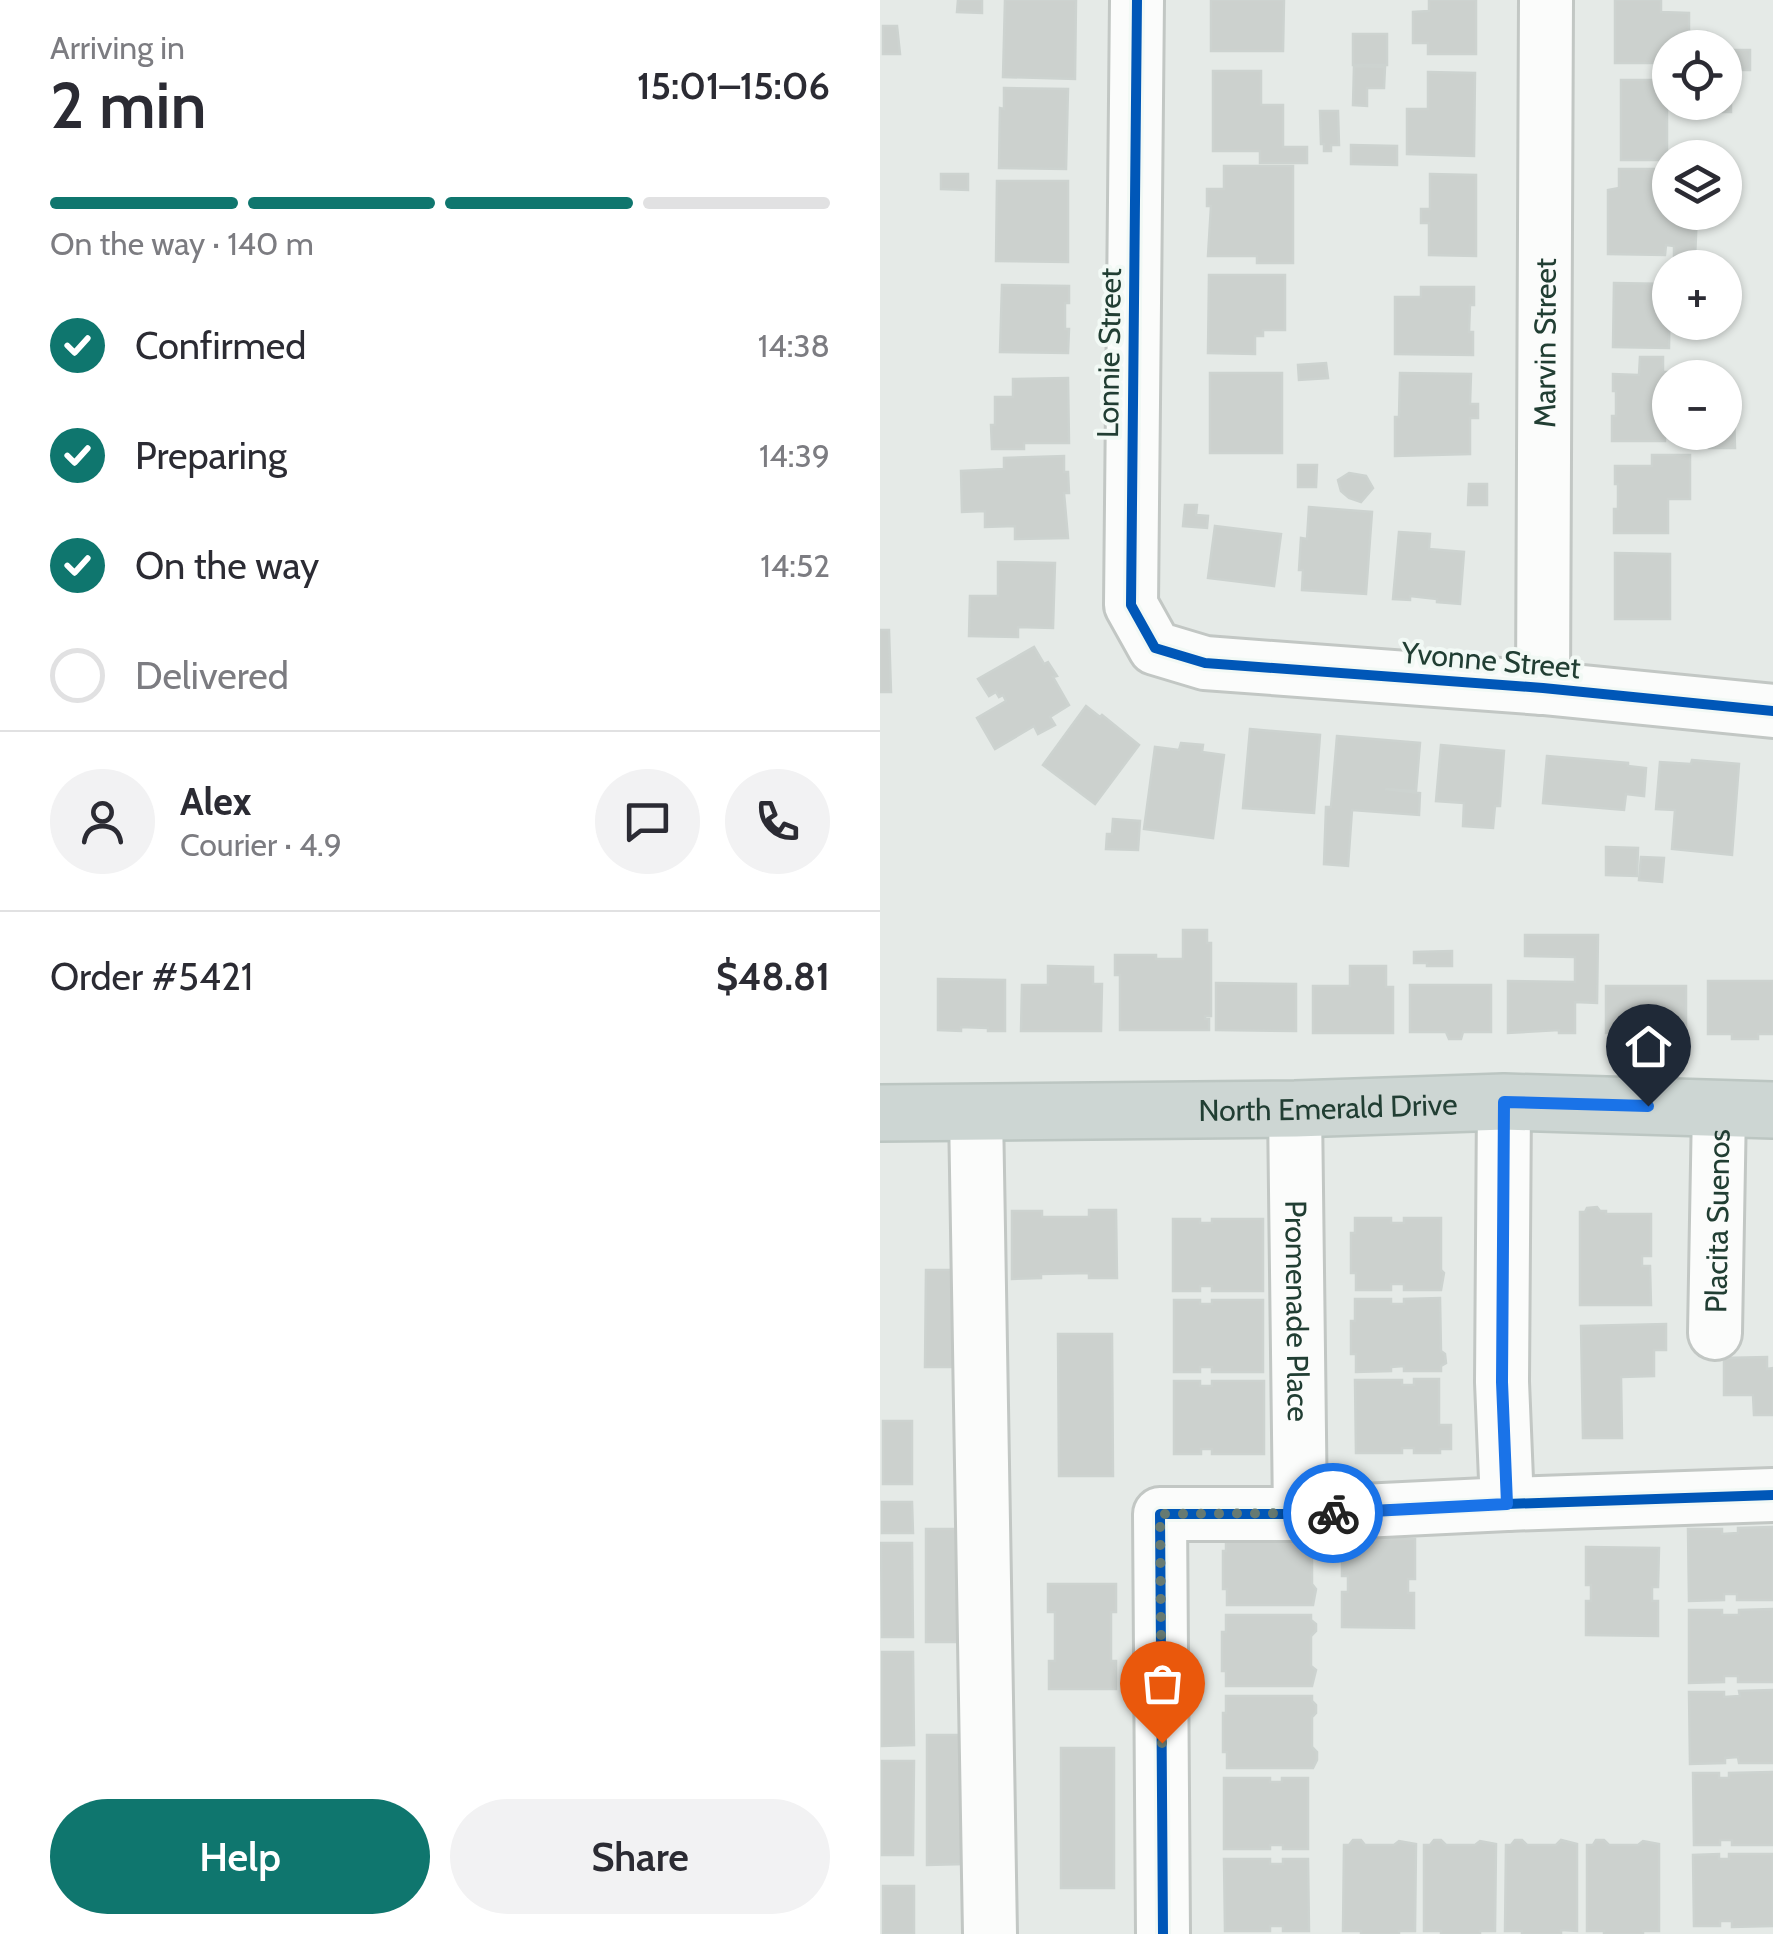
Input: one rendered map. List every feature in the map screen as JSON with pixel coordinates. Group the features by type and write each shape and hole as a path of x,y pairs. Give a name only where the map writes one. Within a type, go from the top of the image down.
{"main road":[{"name":"North Emerald Drive","path":"880,1113 1295,1109 1504,1102 1773,1110"}],"street":[{"name":"Lonnie Street","path":"1138,0 1132,605 1155,648 1205,663"},
{"name":"Marvin Street","path":"1544,688 1546,0"},
{"name":"Yvonne Street","path":"1205,663 1544,688 1773,711"},
{"path":"1504,1102 1502,1382 1507,1504"},
{"name":"Placita Suenos","path":"1715,1333 1719,1108"},
{"name":"Promenade Place","path":"1295,1109 1300,1514"},
{"path":"976,1112 990,1934"},
{"path":"1163,1934 1160,1514 1300,1514 1773,1495"}],"building":[{"path":"958,0 982,0 982,13 957,12"},
{"path":"1005,0 1076,0 1075,79 1003,77"},
{"path":"1211,0 1284,0 1283,51 1211,51"},
{"path":"1429,0 1476,0 1476,54 1428,54 1428,43 1413,43 1413,12 1429,11"},
{"path":"1615,0 1661,0 1661,12 1689,13 1689,30 1652,30 1652,63 1615,63"},
{"path":"883,26 897,26 900,54 883,54"},
{"path":"1353,34 1387,34 1387,65 1353,65"},
{"path":"1742,50 1750,50 1750,70 1742,70"},
{"path":"1354,66 1385,67 1384,88 1367,88 1367,106 1353,105"},
{"path":"1213,71 1261,71 1261,105 1283,105 1283,147 1307,147 1307,163 1260,163 1260,151 1213,151"},
{"path":"1428,72 1475,73 1474,156 1407,154 1407,109 1428,109"},
{"path":"1621,80 1652,80 1652,120 1667,120 1667,140 1652,140 1652,160 1621,160"},
{"path":"1004,88 1068,89 1066,169 999,168"},
{"path":"1320,111 1338,111 1339,145 1331,145 1331,151 1324,151 1321,144"},
{"path":"1351,145 1397,146 1397,165 1351,164"},
{"path":"1224,166 1293,166 1293,263 1257,263 1257,256 1208,256 1211,206 1207,206 1207,189 1224,189"},
{"path":"1619,169 1652,169 1652,230 1696,230 1695,250 1674,250 1674,246 1666,245 1666,250 1652,250 1652,255 1608,254 1608,190 1619,188"},
{"path":"941,174 968,174 968,190 941,189"},
{"path":"1430,174 1476,175 1476,256 1429,255 1429,223 1421,223 1421,209 1430,209"},
{"path":"997,181 1068,181 1068,262 996,261"},
{"path":"1209,275 1285,275 1285,330 1263,330 1263,336 1255,336 1255,354 1208,353"},
{"path":"1614,283 1652,284 1652,340 1669,340 1669,348 1613,347"},
{"path":"1002,285 1069,286 1069,303 1065,303 1068,353 1000,352"},
{"path":"1421,287 1474,287 1469,332 1473,332 1473,355 1395,354 1395,297 1421,297"},
{"path":"1640,357 1663,357 1652,360 1652,441 1612,441 1612,416 1616,416 1613,374 1639,375"},
{"path":"1326,363 1328,378 1299,380 1298,365"},
{"path":"1210,373 1282,373 1282,453 1210,453"},
{"path":"1400,373 1471,374 1470,404 1478,404 1478,418 1470,418 1470,454 1395,456"},
{"path":"1068,378 1069,443 1024,443 1024,449 992,449 995,397 1013,397 1013,379"},
{"path":"1652,455 1690,455 1690,499 1668,499 1668,533 1614,533 1614,509 1618,509 1615,466 1652,466"},
{"path":"1064,456 1064,472 1068,472 1069,493 1064,493 1068,538 1015,539 1015,526 985,527 985,511 962,512 961,471 1004,469 1004,458"},
{"path":"1298,465 1317,465 1316,487 1298,487"},
{"path":"1349,473 1366,476 1373,488 1361,502 1341,491 1338,480"},
{"path":"1469,484 1487,484 1487,505 1468,505"},
{"path":"1185,505 1197,505 1196,515 1208,516 1207,528 1183,526"},
{"path":"1309,507 1372,512 1366,594 1302,590 1301,538 1307,539"},
{"path":"1215,526 1281,534 1274,586 1208,578"},
{"path":"1399,532 1430,534 1429,549 1464,552 1460,604 1410,596 1410,600 1393,599"},
{"path":"1615,553 1670,554 1670,619 1615,619"},
{"path":"998,562 1055,563 1053,628 1018,627 1018,637 969,636 970,596 998,596"},
{"path":"880,630 889,630 891,692 880,692"},
{"path":"1034,647 1057,676 1053,677 1069,705 1050,717 1055,725 1038,734 1034,726 995,749 977,718 1006,701 996,692 989,696 978,679"},
{"path":"1086,706 1139,745 1095,804 1043,765"},
{"path":"1250,729 1320,735 1314,813 1243,808"},
{"path":"1337,736 1420,743 1416,791 1385,789 1420,793 1419,815 1352,810 1348,866 1324,864 1326,807 1331,807"},
{"path":"1181,743 1203,745 1202,752 1224,755 1213,838 1144,829 1155,747 1179,750"},
{"path":"1441,745 1504,751 1500,806 1495,806 1493,828 1463,826 1464,803 1436,801"},
{"path":"1547,756 1646,768 1644,796 1626,794 1624,810 1543,803"},
{"path":"1692,760 1739,764 1732,855 1672,849 1675,810 1656,809 1660,762 1691,764"},
{"path":"1113,819 1140,821 1138,850 1106,849"},
{"path":"1606,847 1638,848 1637,876 1606,875"},
{"path":"1641,857 1664,858 1662,882 1639,880"},
{"path":"1183,930 1207,930 1207,943 1211,943 1211,1016 1205,1016 1209,1019 1209,1030 1120,1030 1120,975 1115,975 1115,955 1183,959"},
{"path":"1525,935 1598,935 1597,1003 1575,1002 1575,1033 1508,1033 1508,981 1575,982 1575,957 1525,956"},
{"path":"1452,951 1452,966 1414,963 1414,952"},
{"path":"1048,966 1093,967 1093,984 1102,984 1101,1031 1021,1031 1022,985 1048,985"},
{"path":"1350,966 1386,966 1386,987 1393,987 1393,1033 1313,1033 1313,986 1350,986"},
{"path":"938,979 1005,980 1005,1031 961,1027 961,1031 938,1030"},
{"path":"1708,981 1773,981 1773,1034 1758,1034 1758,1039 1732,1039 1732,1034 1708,1034"},
{"path":"1216,983 1296,984 1296,1031 1216,1030"},
{"path":"1410,985 1491,985 1491,1032 1463,1032 1461,1039 1449,1039 1446,1032 1410,1032"},
{"path":"1606,986 1686,986 1686,1033 1606,1033"},
{"path":"1597,1207 1606,1214 1651,1214 1651,1256 1642,1256 1642,1266 1650,1266 1651,1305 1580,1305 1580,1212"},
{"path":"1089,1210 1116,1210 1117,1278 1089,1278 1089,1273 1012,1279 1012,1211 1042,1211 1042,1217 1089,1217"},
{"path":"1355,1218 1391,1218 1391,1223 1404,1223 1404,1218 1441,1218 1441,1290 1404,1290 1404,1284 1391,1284 1391,1290 1356,1290 1356,1273 1351,1273"},
{"path":"1173,1219 1212,1223 1212,1219 1263,1219 1263,1291 1212,1291 1212,1286 1200,1286 1200,1291 1173,1291"},
{"path":"926,1270 963,1270 963,1367 925,1367"},
{"path":"1440,1298 1441,1351 1446,1363 1441,1371 1404,1371 1404,1366 1391,1367 1391,1371 1356,1372 1356,1354 1351,1354 1355,1299 1391,1299 1391,1304 1404,1304 1404,1299"},
{"path":"1174,1300 1212,1304 1212,1300 1263,1300 1263,1372 1212,1372 1212,1367 1200,1367 1200,1372 1174,1372"},
{"path":"1666,1324 1666,1350 1654,1350 1654,1376 1621,1377 1622,1438 1583,1438 1581,1326"},
{"path":"1058,1334 1112,1334 1113,1476 1059,1476"},
{"path":"1767,1357 1767,1369 1773,1368 1773,1415 1754,1415 1753,1395 1724,1395 1724,1358"},
{"path":"1414,1379 1439,1379 1439,1425 1451,1425 1451,1449 1440,1449 1440,1453 1414,1453 1414,1448 1402,1448 1402,1453 1356,1453 1355,1380 1402,1380 1402,1385 1414,1385"},
{"path":"1174,1381 1200,1381 1200,1386 1212,1386 1212,1381 1264,1381 1264,1454 1212,1454 1212,1449 1201,1449 1201,1454 1174,1454"},
{"path":"883,1421 912,1421 912,1484 883,1484"},
{"path":"882,1502 912,1502 913,1533 882,1533"},
{"path":"1773,1527 1773,1600 1737,1600 1737,1594 1724,1594 1724,1600 1689,1601 1688,1529 1722,1529 1722,1534 1738,1533 1738,1528"},
{"path":"926,1529 963,1529 964,1642 926,1642"},
{"path":"1226,1533 1312,1538 1316,1543 1312,1554 1312,1584 1316,1589 1313,1605 1227,1605 1227,1589 1223,1589"},
{"path":"1342,1539 1415,1539 1415,1579 1408,1579 1408,1593 1414,1593 1414,1628 1342,1627 1342,1592 1348,1592 1348,1576 1342,1576"},
{"path":"881,1543 912,1543 913,1637 882,1637"},
{"path":"1586,1547 1659,1548 1658,1587 1652,1587 1652,1601 1658,1601 1658,1636 1586,1635 1586,1601 1591,1601 1591,1585 1586,1585"},
{"path":"1048,1584 1116,1584 1116,1612 1111,1612 1111,1661 1116,1661 1116,1689 1049,1689 1049,1661 1055,1661 1055,1612 1048,1612"},
{"path":"1773,1609 1773,1682 1738,1682 1738,1676 1724,1676 1724,1682 1689,1683 1689,1610 1722,1610 1722,1615 1739,1615 1739,1610"},
{"path":"1226,1615 1311,1615 1316,1624 1311,1636 1311,1666 1316,1670 1312,1686 1226,1686 1222,1632 1226,1632"},
{"path":"882,1652 913,1652 914,1745 882,1746"},
{"path":"1773,1690 1773,1763 1739,1763 1738,1757 1725,1758 1725,1763 1690,1764 1689,1692 1724,1692 1724,1697 1740,1696 1739,1691"},
{"path":"1226,1696 1312,1696 1316,1713 1312,1717 1312,1747 1317,1752 1313,1768 1227,1768 1227,1752 1223,1752"},
{"path":"927,1735 964,1735 965,1864 927,1865"},
{"path":"1061,1748 1114,1748 1114,1888 1061,1888"},
{"path":"882,1761 914,1761 913,1855 882,1855"},
{"path":"1773,1772 1773,1845 1732,1845 1732,1840 1720,1840 1720,1845 1694,1845 1693,1773 1719,1773 1719,1778 1729,1778 1729,1773"},
{"path":"1224,1778 1270,1778 1270,1782 1282,1782 1282,1778 1308,1778 1308,1849 1270,1845 1270,1849 1224,1849"},
{"path":"1361,1840 1365,1845 1394,1845 1399,1841 1416,1844 1415,1931 1343,1931 1344,1845"},
{"path":"1434,1840 1446,1845 1475,1845 1480,1841 1496,1844 1495,1931 1424,1931 1424,1845"},
{"path":"1515,1840 1527,1845 1556,1845 1561,1840 1577,1844 1577,1931 1505,1931 1506,1845"},
{"path":"1596,1840 1609,1845 1638,1845 1643,1841 1659,1844 1659,1931 1587,1931 1587,1845"},
{"path":"1719,1854 1719,1859 1729,1859 1729,1854 1773,1854 1773,1926 1732,1927 1732,1921 1720,1921 1720,1926 1694,1926 1693,1855"},
{"path":"1224,1859 1270,1859 1270,1864 1283,1864 1283,1859 1308,1859 1309,1931 1283,1931 1283,1926 1270,1926 1270,1931 1225,1931"},
{"path":"883,1886 914,1886 914,1934 883,1934"}],"cycle path":[{"path":"1137,0 1131,605 1155,648 1205,663 1543,688 1773,711"},
{"path":"1163,1934 1160,1514 1300,1514 1773,1495"}],"way so far":[{"path":"1162,1743 1160,1514 1333,1513"}],"route":[{"path":"1333,1513 1507,1504 1502,1382 1504,1102 1648,1106"}]}
